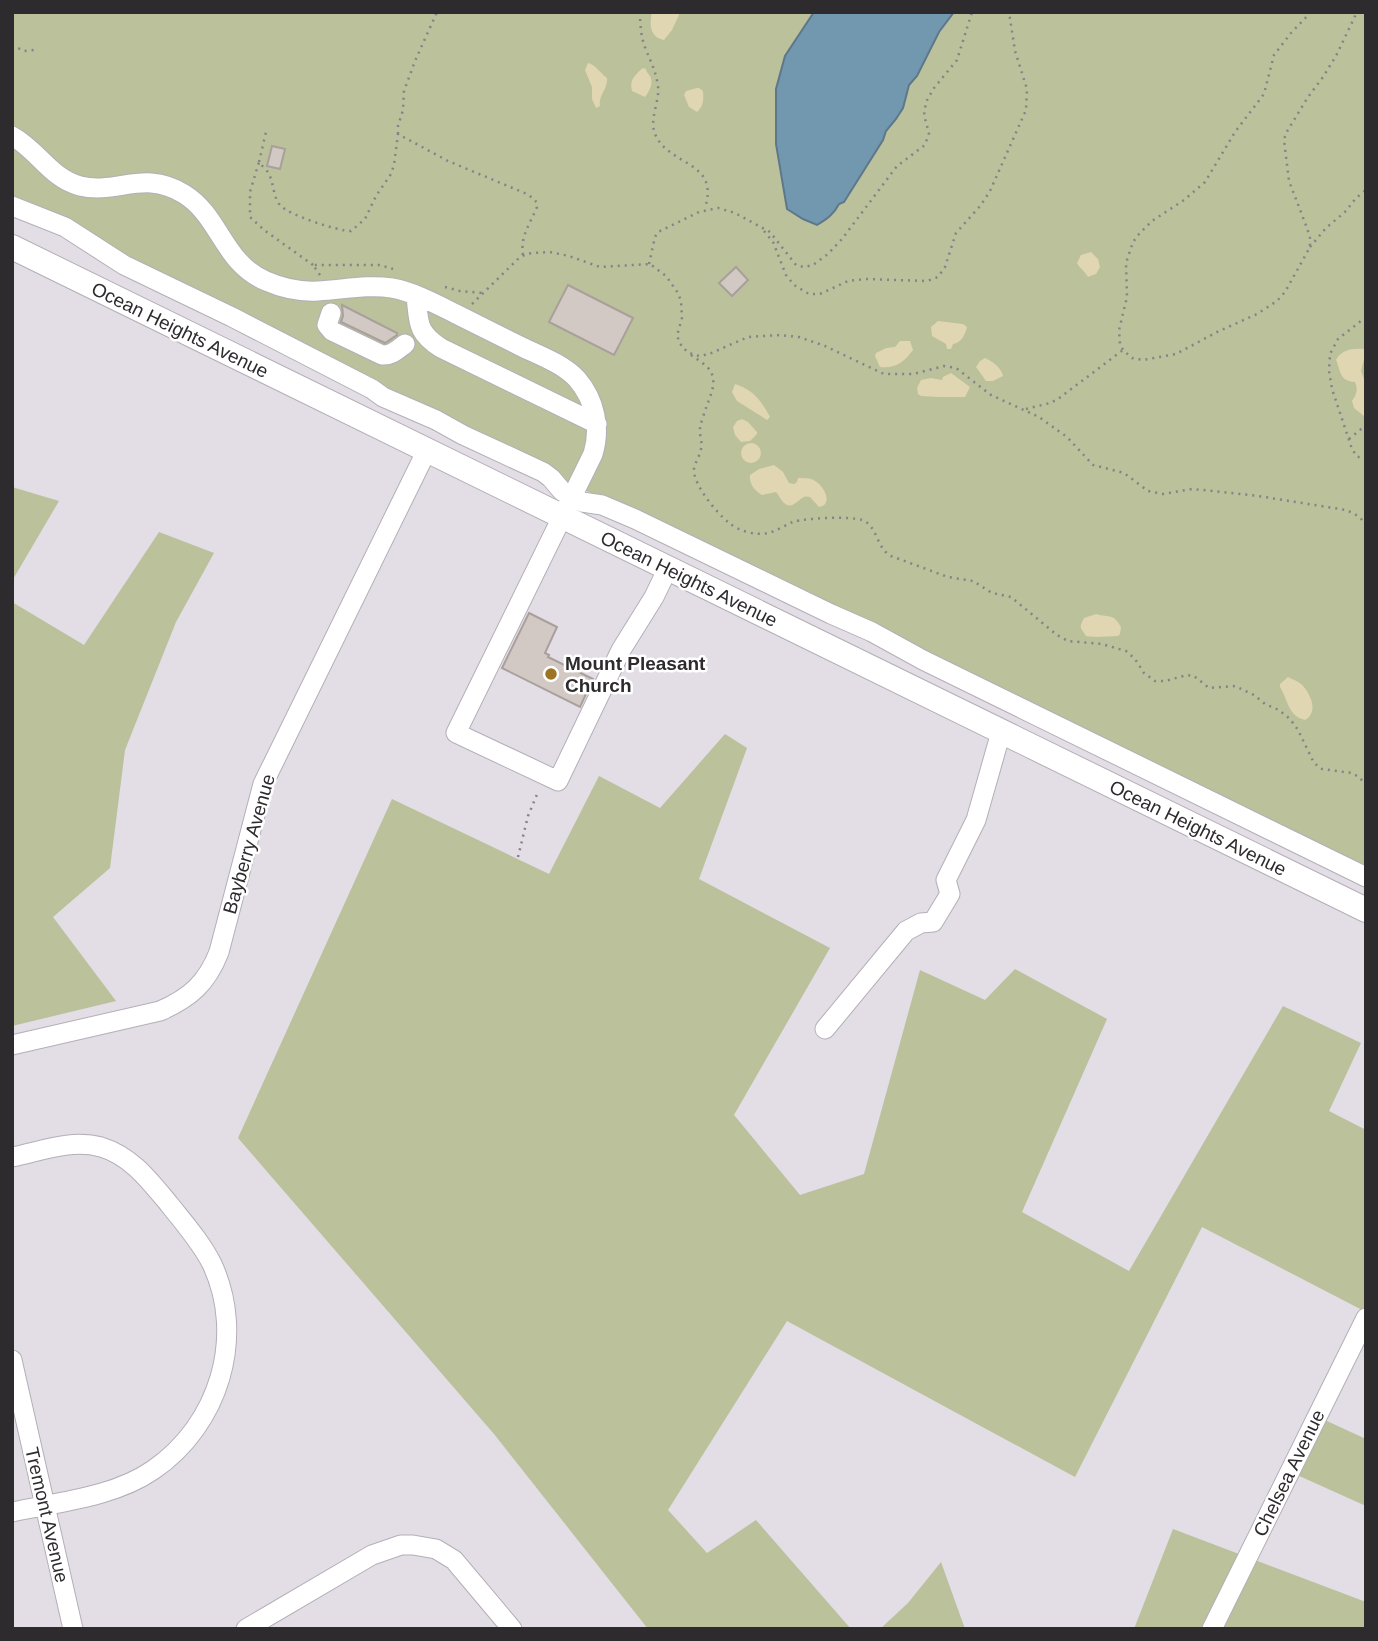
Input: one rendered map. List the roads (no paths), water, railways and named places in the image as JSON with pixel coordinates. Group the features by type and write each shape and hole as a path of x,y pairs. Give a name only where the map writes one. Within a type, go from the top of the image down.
{"main road":[{"name":"Ocean Heights Avenue","path":"12,247 427,450 568,507 668,568 1366,910"}],"street":[{"path":"12,136 58,176 76,185 97,188 145,182 164,185 186,195 203,210 230,253 265,281 295,290 379,287 416,296 558,364 585,390 595,412 597,424 593,454 457,733 558,781 621,650 654,597 668,568"},
{"path":"12,206 65,227 124,265 239,321 383,397 543,472 562,491 568,507"},
{"path":"327,290 334,315 327,325 332,331 382,355 393,353 398,344 423,334"},
{"path":"416,296 420,324 423,334 429,340 597,424"},
{"name":"Bayberry Avenue","path":"12,1045 160,1011 190,995 207,976 219,951 263,784 427,450"},
{"path":"568,507 582,502 602,505 635,519 872,632 923,660 1366,877"},
{"path":"825,1029 906,931 921,923 933,922 950,894 946,880 976,820 1001,732"},
{"path":"12,1157 75,1144 109,1150 134,1165 203,1249 218,1280 226,1315 226,1350 217,1391 204,1417 179,1450 155,1469 125,1486 12,1512"},
{"name":"Chelsea Avenue","path":"1212,1629 1366,1318"},
{"name":"Tremont Avenue","path":"12,1360 73,1629"},
{"path":"246,1629 277,1621 381,1550 401,1545 436,1549 454,1560 512,1629"}],"water":[{"path":"814,12 954,12 939,32 917,76 909,85 903,108 886,131 844,202 817,225 787,209 776,144 776,89 785,56"}],"place":[{"name":"Mount Pleasant Church","path":"551,674"}]}
